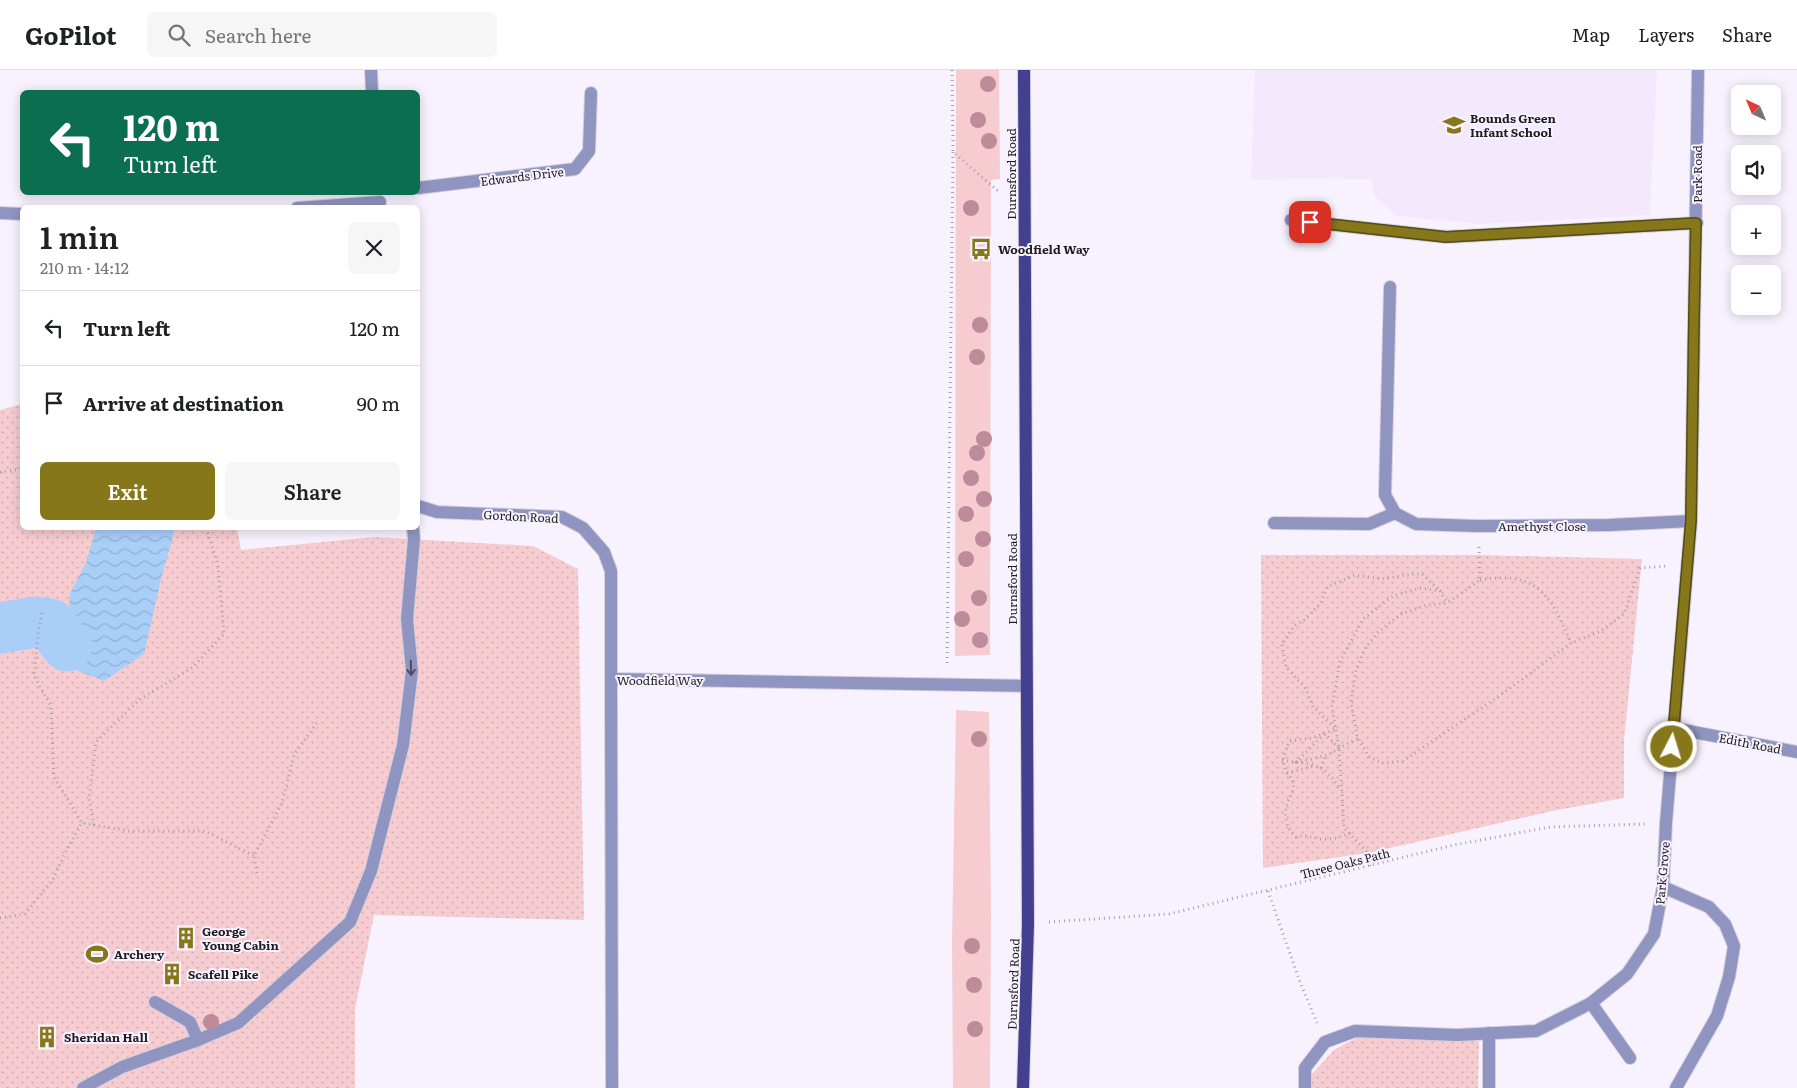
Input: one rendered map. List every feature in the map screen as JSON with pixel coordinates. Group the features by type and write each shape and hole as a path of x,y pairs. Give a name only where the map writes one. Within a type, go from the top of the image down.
{"main road":[{"name":"Durnsford Road","path":"1023,1088 1028,924 1024,70"}],"street":[{"path":"370,70 372,90"},
{"name":"Park Road","path":"1674,728 1691,520 1698,70"},
{"name":"Edwards Drive","path":"420,188 575,170 589,151 591,93"},
{"path":"333,205 380,201"},
{"path":"0,213 20,214"},
{"path":"1291,220 1446,237 1696,223"},
{"path":"1274,523 1369,524 1395,513 1385,495 1390,287"},
{"name":"Gordon Road","path":"420,507 437,512 562,517 584,528 604,552 611,571 611,679"},
{"name":"Amethyst Close","path":"1395,513 1416,524 1478,526 1609,525 1691,520"},
{"path":"83,1088 122,1067 198,1040 238,1023 350,922 371,871 401,754 412,671 407,619 413,530"},
{"name":"Woodfield Way","path":"612,1088 611,679 1026,686"},
{"name":"Edith Road","path":"1674,728 1797,752"},
{"name":"Park Grove","path":"1325,1042 1356,1031 1457,1035 1536,1031 1591,1003 1627,974 1654,934 1663,887 1674,728"},
{"path":"1663,887 1709,907 1725,924 1734,946 1729,976 1717,1016 1676,1088"},
{"path":"155,1002 190,1022 198,1040"},
{"path":"1591,1003 1630,1058"},
{"path":"1489,1033 1489,1088"},
{"path":"1305,1088 1305,1068 1325,1042"}],"path":[{"path":"947,664 953,152 952,70"},
{"path":"953,152 998,191"},
{"path":"0,472 20,469"},
{"path":"1478,526 1480,580"},
{"path":"94,825 89,799 96,742 140,700 193,668 224,634 218,565 207,530"},
{"path":"1571,643 1559,614 1546,595 1528,581 1502,577 1480,580 1448,603 1427,605 1402,614 1378,632 1366,647 1356,670 1351,702 1356,735 1368,756 1382,762 1403,761 1506,692 1571,643 1601,631 1624,614 1640,568 1688,565"},
{"path":"1336,729 1313,707 1306,689 1286,667 1282,644 1294,626 1304,620 1320,604 1327,587 1355,574 1382,579 1422,574 1440,591 1448,603"},
{"path":"1370,866 1368,853 1344,828 1340,748 1332,706 1340,662 1363,619 1393,596 1420,588 1440,591"},
{"path":"42,613 34,676 51,706 54,777 82,823 129,832 205,831 254,856"},
{"path":"257,873 254,856 282,803 294,755 318,721"},
{"path":"1336,729 1312,738 1289,741 1282,760 1293,782 1292,792 1286,805 1286,818 1290,832 1296,837 1304,835 1319,839 1338,839 1350,833"},
{"path":"1325,734 1340,748"},
{"path":"1296,762 1325,734"},
{"path":"1296,762 1326,755 1350,741 1359,739"},
{"path":"1320,768 1326,755"},
{"path":"1282,760 1317,765 1334,779 1340,791"},
{"path":"1287,773 1317,765"},
{"path":"0,918 26,914 53,879 82,823"},
{"name":"Three Oaks Path","path":"1028,924 1104,917 1169,914 1454,844 1550,827 1666,823"},
{"path":"1268,890 1300,982 1325,1042"}],"shaded area":[{"path":"956,70 999,70 1000,179 991,180 990,655 955,656"},
{"name":"Bounds Green Infant School","path":"1255,70 1657,70 1650,215 1481,224 1396,216 1374,195 1371,179 1251,180"},
{"path":"20,405 20,530 237,530 241,550 374,537 533,546 578,569 584,920 374,915 355,1009 355,1088 0,1088 0,410"},
{"path":"1261,555 1479,555 1642,559 1624,741 1624,798 1557,810 1368,853 1263,868"},
{"path":"956,710 989,712 990,1088 953,1088 952,942"},
{"path":"1358,1037 1479,1041 1478,1088 1312,1088 1312,1074 1334,1050"}],"water":[{"path":"95,530 174,530 144,654 104,681 73,669 67,646 70,593 86,563"}],"waterway":[{"path":"0,628 35,622 50,624 67,646"}],"place":[{"name":"Bounds Green Infant School","path":"1454,125"},
{"name":"Woodfield Way","path":"981,249"},
{"name":"George Young Cabin","path":"186,938"},
{"name":"Archery","path":"97,954"},
{"name":"Scafell Pike","path":"172,974"},
{"name":"Sheridan Hall","path":"47,1037"}],"route":[{"path":"1310,222 1446,237 1696,223 1691,520 1672,747"}]}
